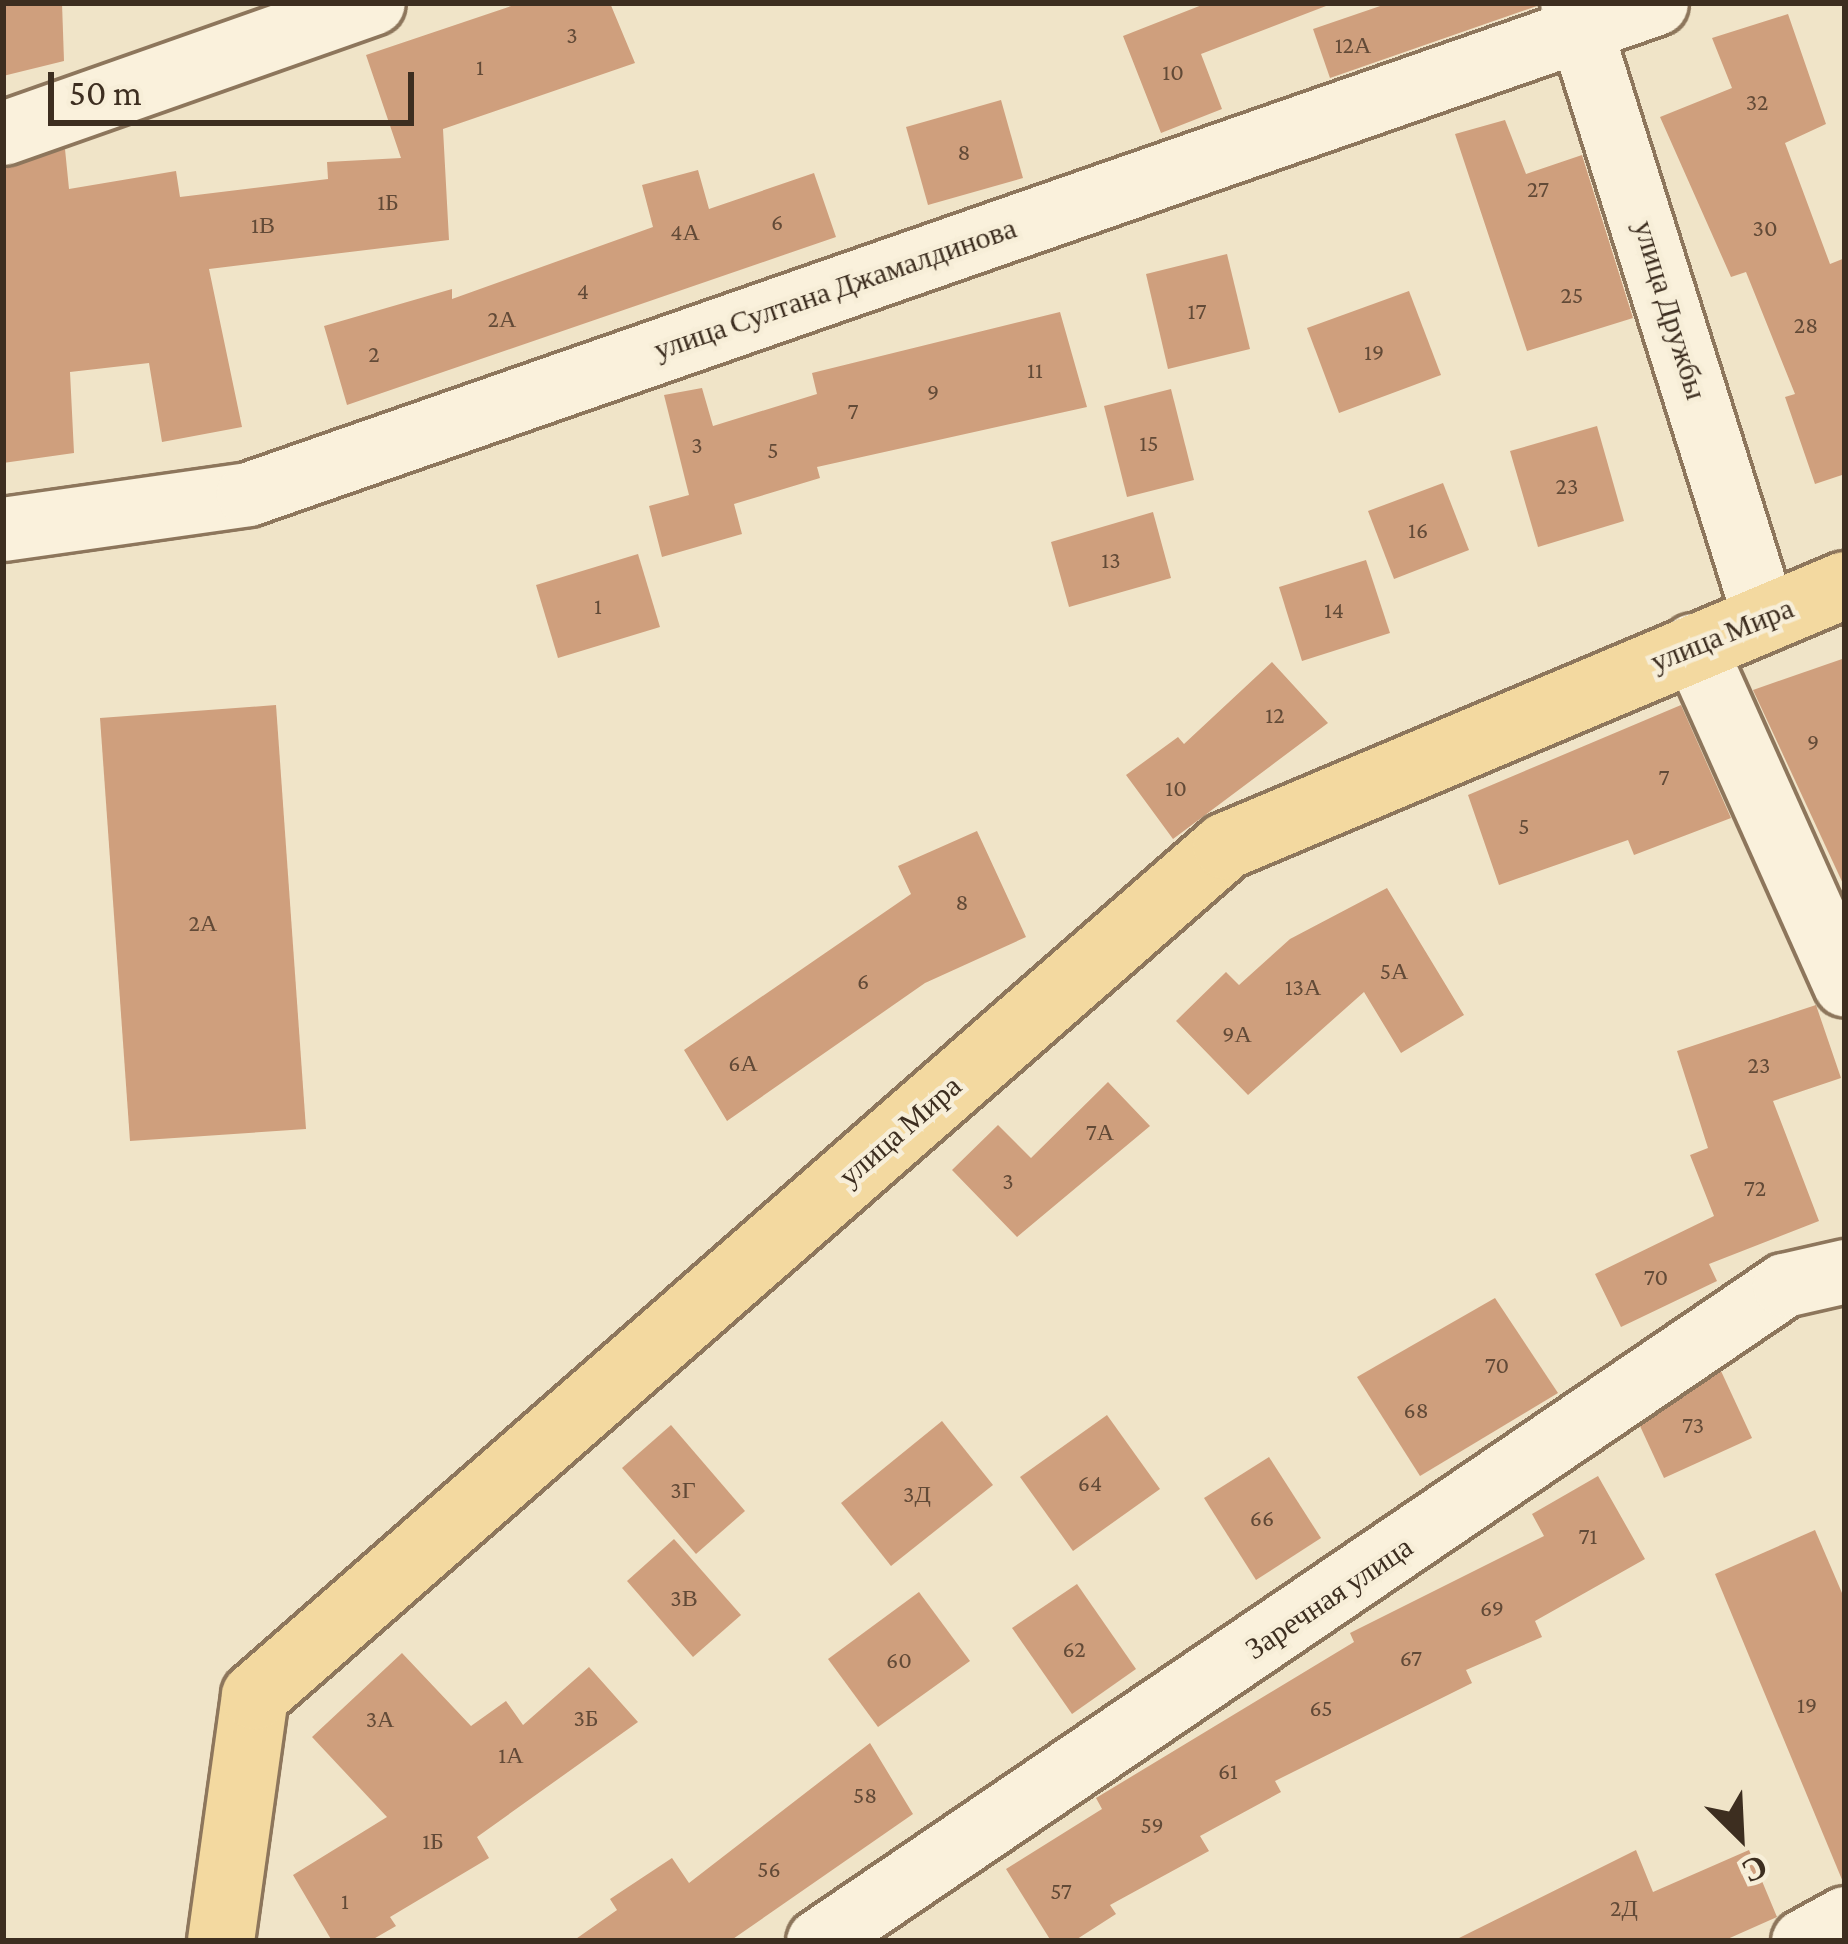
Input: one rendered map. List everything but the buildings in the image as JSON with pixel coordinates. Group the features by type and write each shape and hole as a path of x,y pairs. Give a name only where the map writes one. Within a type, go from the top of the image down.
{"main road":[{"name":"улица Мира","path":"221,1941 254,1696 1226,847 1693,645 1845,585"}],"street":[{"path":"3,133 373,3"},
{"name":"улица Султана Джамалдинова","path":"3,529 248,494 1577,16 1656,3"},
{"name":"улица Дружбы","path":"1577,16 1766,619"},
{"path":"1693,645 1845,986"},
{"name":"Заречная улица","path":"818,1941 1784,1285 1845,1271"},
{"path":"1803,1941 1845,1918"}]}
